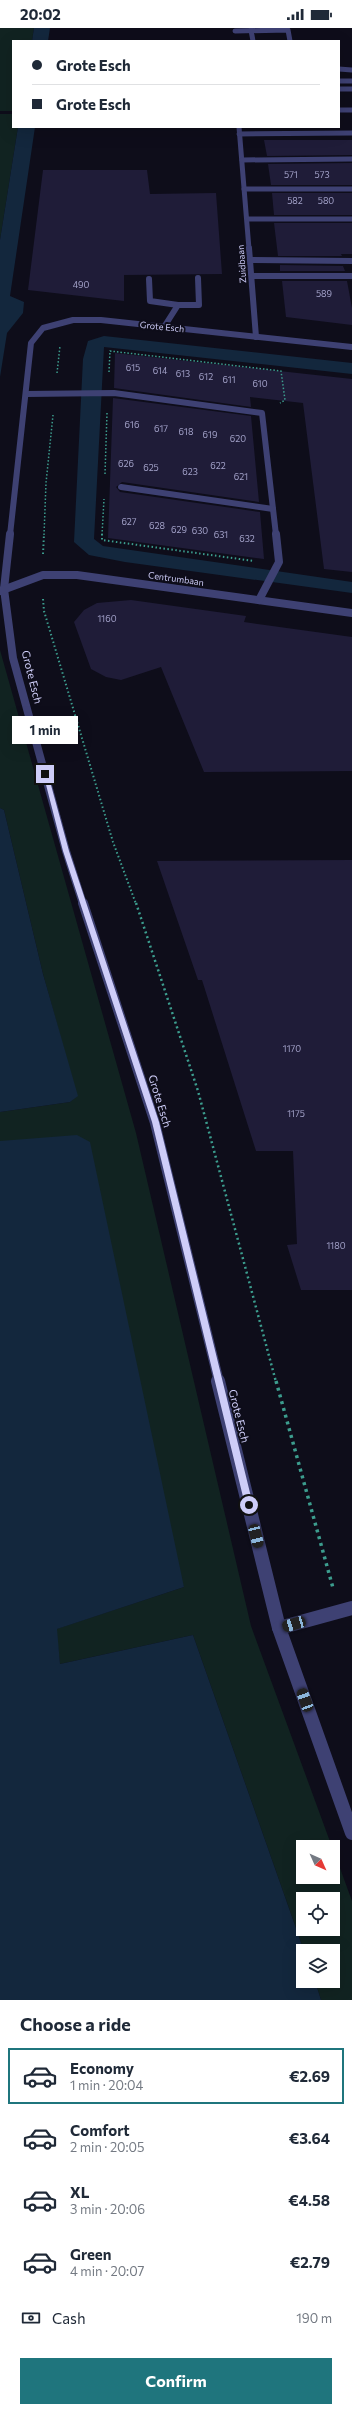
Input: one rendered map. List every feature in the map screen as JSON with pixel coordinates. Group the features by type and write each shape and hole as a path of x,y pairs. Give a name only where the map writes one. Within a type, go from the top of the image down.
{"street":[{"path":"251,30 253,40"},
{"path":"235,31 288,30 290,40"},
{"path":"340,69 352,71"},
{"path":"340,81 352,81"},
{"path":"340,89 352,89"},
{"path":"340,110 352,110"},
{"name":"Zuidbaan","path":"239,128 248,219 256,337"},
{"path":"240,134 352,133"},
{"path":"242,160 352,159"},
{"path":"244,189 352,189"},
{"path":"248,219 352,219"},
{"path":"251,260 352,261"},
{"path":"252,276 352,276"},
{"path":"149,279 150,301 178,305 199,305 198,278"},
{"path":"164,327 178,305"},
{"name":"Grote Esch","path":"352,347 101,320 73,320 43,328 31,342 2,590 13,658 64,844 155,1122 279,1628 352,1833"},
{"path":"26,394 106,393 262,413 273,509 277,566 259,600"},
{"path":"122,487 273,509"},
{"name":"Centrumbaan","path":"2,590 42,575 77,575 352,613"},
{"path":"279,1628 346,1609"}],"path":[{"path":"104,478 106,393 110,351 281,371 285,400 262,413"},
{"path":"104,494 102,540 277,566"},
{"path":"42,575 44,611 113,842 151,945 198,1091 241,1254 346,1609"}],"green space":[{"path":"0,28 34,28 32,40 12,40 12,111 0,111"},
{"path":"0,114 12,114 12,128 18,128 0,240"},
{"path":"0,650 136,1133 251,1626 329,1840 296,1840 296,1884 340,1884 340,1868 352,1901 352,2000 321,2000 317,1988 340,1988 340,1944 302,1944 299,1936 340,1936 340,1892 296,1892 296,1928 193,1635 60,1664 56,1629 184,1587 0,1141 0,1112 70,1102 77,1096 43,974 4,810 0,808"}],"water":[{"path":"34,28 50,28 48,40 32,40"},
{"path":"18,128 35,128 10,296 24,302 23,313 7,333 0,377 0,240"},
{"path":"104,336 352,363 352,374 104,347 94,539 103,546 352,582 352,593 125,562 89,555 74,542 83,359 88,341"},
{"path":"0,808 4,810 43,974 78,1096 70,1102 0,1112"},
{"path":"77,1135 90,1142 184,1587 57,1629 60,1664 193,1635 296,1928 296,1936 299,1936 302,1944 296,1944 296,1988 317,1988 321,2000 0,2000 0,1141"}],"building":[{"path":"264,140 352,140 352,155 267,156"},
{"path":"352,163 352,185 271,185 268,164"},
{"path":"43,170 147,170 150,194 216,193 222,274 124,275 124,301 28,290"},
{"path":"272,193 352,193 352,215 274,215"},
{"path":"274,223 352,223 352,254 341,254 342,256 278,256"},
{"path":"280,265 343,266 345,271 280,271"},
{"path":"282,281 347,281 352,308 352,325 286,317"},
{"path":"115,353 352,379 352,572 324,569 303,403 250,397 251,407 114,388"},
{"path":"113,398 251,416 259,502 122,482 116,487 120,492 260,512 264,559 108,538"},
{"path":"131,600 246,616 244,622 352,637 352,771 204,772 161,667 121,680 106,677 91,669 74,622 84,610 97,603"},
{"path":"352,860 352,1290 301,1290 287,1245 297,1244 293,1151 256,1151 202,980 198,980 157,861"}],"route":[{"path":"45,774 66,851 155,1122 249,1505"}]}
